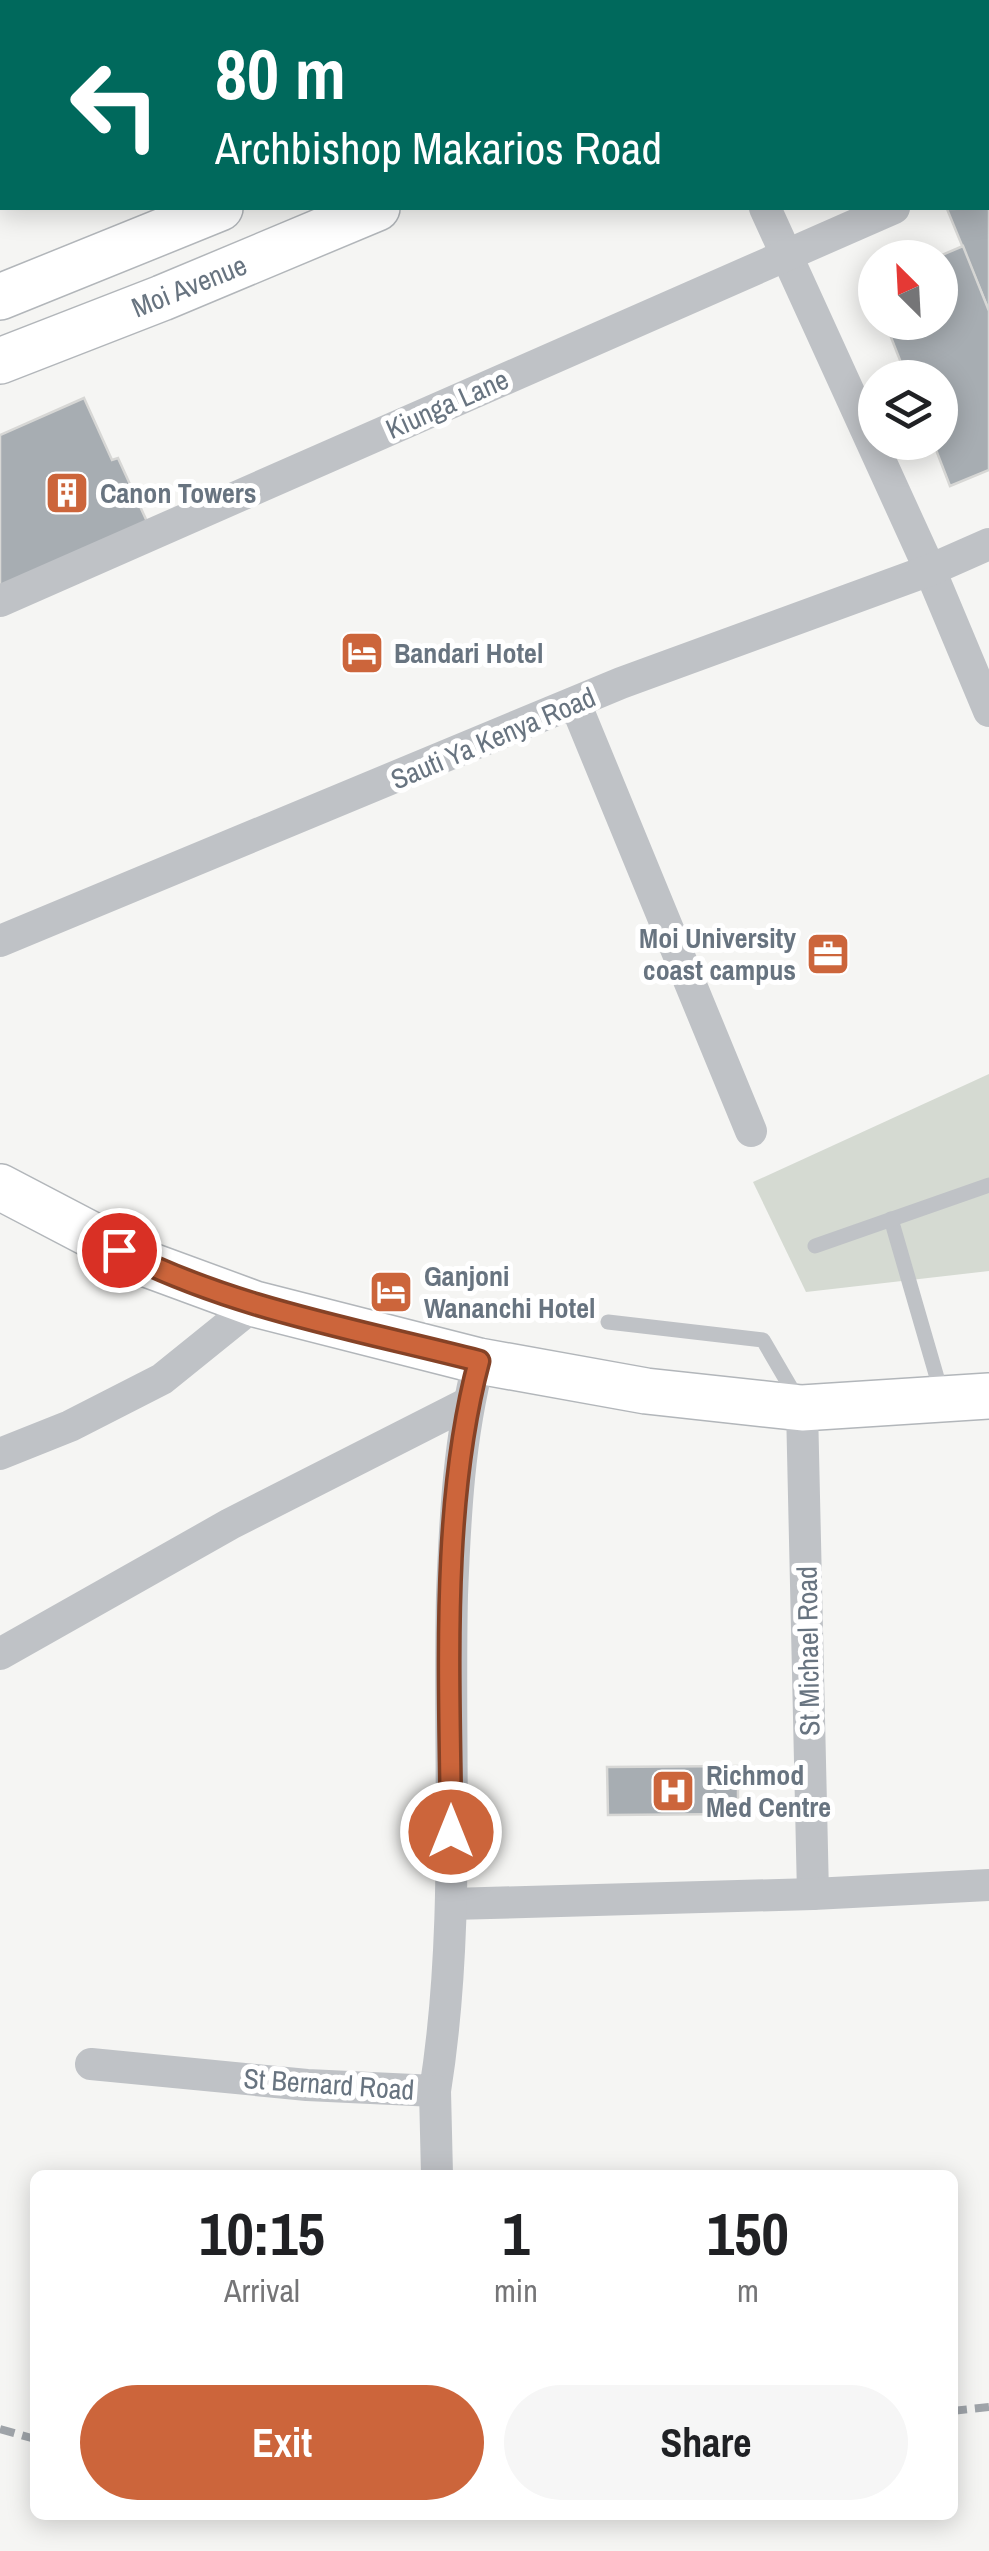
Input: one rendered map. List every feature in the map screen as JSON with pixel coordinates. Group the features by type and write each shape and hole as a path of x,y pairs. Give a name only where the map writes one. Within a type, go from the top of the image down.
{"street":[{"path":"0,296 215,210"},
{"name":"Moi Avenue","path":"0,361 372,210"},
{"path":"766,210 930,570 989,711"},
{"name":"Kiunga Lane","path":"0,601 889,210"},
{"name":"Sauti Ya Kenya Road","path":"0,941 622,683 930,570 989,544"},
{"path":"575,703 751,1131"},
{"path":"0,1187 149,1266 473,1382 646,1392 802,1408 989,1396"},
{"path":"0,1454 70,1426 162,1379 255,1304"},
{"path":"0,1654 473,1382"},
{"name":"St Bernard Road","path":"91,2064 307,2085 435,2091 451,1904 454,1528 473,1382"},
{"name":"St Michael Road","path":"802,1408 813,1894"},
{"path":"451,1904 989,1885"},
{"path":"435,2091 437,2170"}],"lane":[{"path":"814,1246 989,1185"},
{"path":"891,1219 943,1399"},
{"path":"608,1322 763,1340 802,1408"}],"shaded area":[{"path":"989,1074 989,1271 806,1292 753,1182"}],"building":[{"path":"947,210 989,210 989,311"},
{"path":"963,246 989,311 989,470 950,486 940,460 958,460 958,360 900,360 892,340 958,340 958,248"},
{"name":"Canon Towers","path":"84,398 112,460 118,458 149,526 0,593 0,435"},
{"name":"Richmod Med Centre","path":"738,1766 738,1814 608,1815 607,1767"}],"railway":[{"path":"958,2410 989,2407"},
{"path":"0,2429 30,2438"}],"place":[{"name":"Canon Towers","path":"67,493"},
{"name":"Bandari Hotel","path":"362,653"},
{"name":"Moi University coast campus","path":"828,954"},
{"name":"Ganjoni Wananchi Hotel","path":"391,1292"},
{"name":"Richmod Med Centre","path":"673,1791"}],"route":[{"path":"119,1250 149,1266 255,1304 479,1361 468,1403 454,1528 451,1832"}]}
